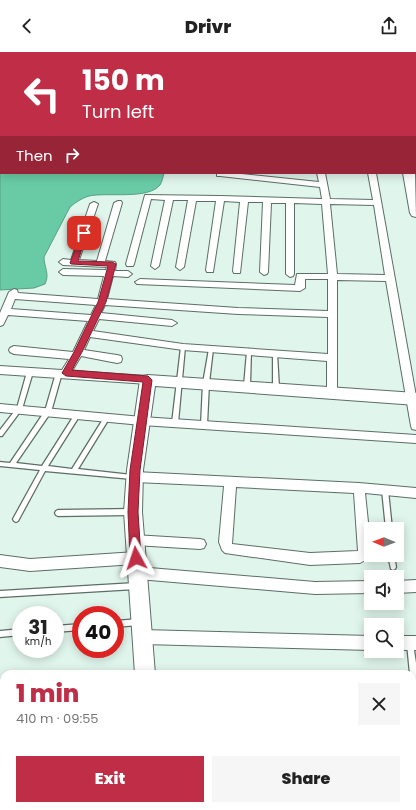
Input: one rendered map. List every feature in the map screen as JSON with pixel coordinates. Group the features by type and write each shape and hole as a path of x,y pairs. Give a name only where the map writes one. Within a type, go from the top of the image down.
{"street":[{"path":"220,174 324,185"},
{"path":"321,174 327,201 333,277 332,392"},
{"path":"372,174 414,398 416,426"},
{"path":"409,174 416,209"},
{"path":"130,264 148,197 378,203"},
{"path":"155,266 170,197"},
{"path":"180,267 192,198"},
{"path":"210,270 220,198"},
{"path":"238,272 244,199"},
{"path":"264,272 267,200"},
{"path":"290,200 290,274"},
{"path":"100,264 118,203"},
{"path":"74,263 94,204"},
{"path":"62,373 77,354 102,302 110,274 112,264 74,263 63,267 110,274 128,274"},
{"path":"140,282 300,288 300,276 391,278"},
{"path":"0,323 14,294 102,302 333,314"},
{"path":"5,312 172,323"},
{"path":"87,333 183,347 333,358"},
{"path":"14,350 77,354 117,359"},
{"path":"0,370 414,398"},
{"path":"145,670 133,512 135,477 148,380"},
{"path":"0,408 142,421 416,439"},
{"path":"135,477 230,483 359,488 416,493"},
{"path":"230,483 225,542 229,549 310,559 363,556 366,550 359,488"},
{"path":"134,540 200,544"},
{"path":"0,561 30,565 315,588 364,587"},
{"path":"404,587 416,586"},
{"path":"142,630 364,642"}],"lane":[{"path":"175,423 178,382 183,347"},
{"path":"204,425 206,384 211,349"},
{"path":"246,386 248,352"},
{"path":"275,353 276,388"},
{"path":"0,434 19,410 30,372"},
{"path":"12,465 48,412 62,373"},
{"path":"16,518 76,415"},
{"path":"74,471 107,418"},
{"path":"0,464 135,477"},
{"path":"385,490 388,522"},
{"path":"58,513 133,512"},
{"path":"392,562 393,567"},
{"path":"0,594 137,573"},
{"path":"124,626 142,630"},
{"path":"0,634 12,633"},
{"path":"408,643 413,670"}],"shaded area":[{"path":"0,174 164,174 160,185 154,190 127,195 89,196 79,200 70,207 44,257 47,274 45,284 34,288 0,290"}],"route":[{"path":"84,233 74,263 112,264 102,302 78,352 66,373 148,380 135,470 133,512 136,558"}]}
